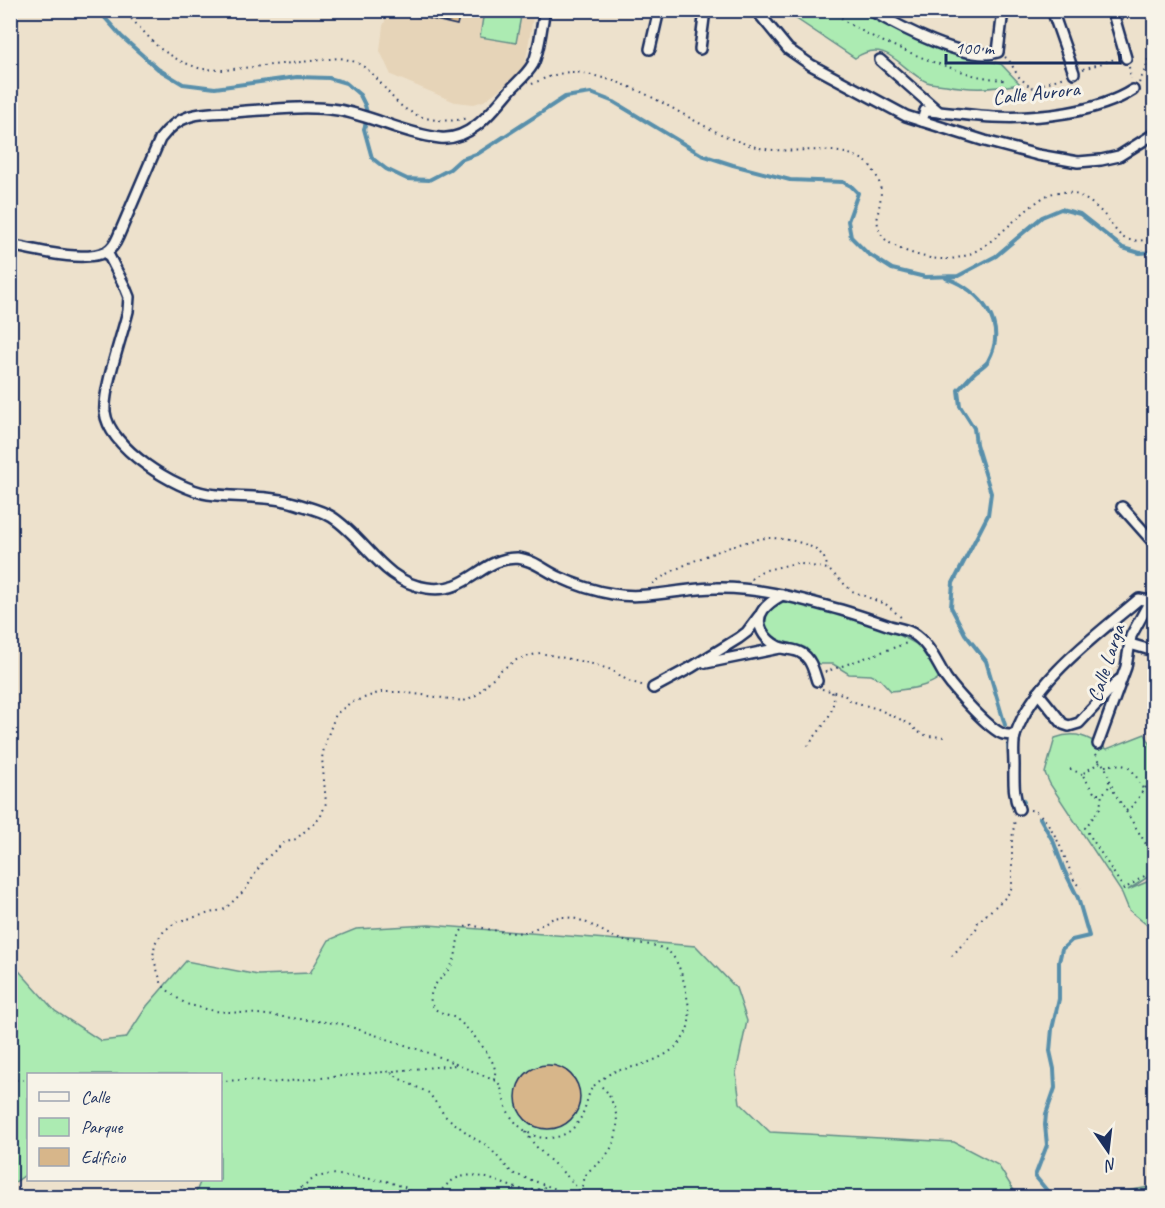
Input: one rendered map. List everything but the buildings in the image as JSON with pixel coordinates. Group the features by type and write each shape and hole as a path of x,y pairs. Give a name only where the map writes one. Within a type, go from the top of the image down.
{"street":[{"path":"10,245 84,256 107,252 113,247 118,237 160,139 169,127 186,117 218,112 320,108 354,113 441,138 459,135 486,117 534,63 545,10"},
{"path":"650,49 659,10"},
{"path":"699,49 704,30 705,10"},
{"path":"756,10 788,49 811,65 906,116 984,141 1038,155 1078,162 1119,156 1155,134"},
{"path":"870,10 933,42 989,55 998,52 1002,10"},
{"path":"1053,10 1074,73"},
{"path":"1112,10 1126,58"},
{"path":"880,60 939,112"},
{"name":"Calle Aurora","path":"939,112 993,117 1033,116 1090,106 1123,96 1133,90"},
{"path":"922,120 925,111 939,112"},
{"path":"107,252 129,297 128,311 106,394 105,412 109,426 117,438 167,480 204,493 286,501 329,515 383,567 403,580 428,588 453,587 463,584 489,566 514,558 524,559 571,583 597,591 642,596 703,588 739,590 782,595 833,608 915,636 928,648 945,676 966,703 1001,734 1015,735"},
{"path":"1122,507 1155,543"},
{"path":"653,688 747,633 764,608 782,595"},
{"path":"1019,809 1013,795 1015,735 1028,706 1081,649 1138,599 1152,598"},
{"name":"Calle Larga","path":"1098,744 1126,667 1131,636 1152,598"},
{"path":"759,616 759,624 766,638 780,648 802,653 811,664 817,679"},
{"path":"1130,644 1155,651"},
{"path":"692,667 711,661 780,648"},
{"path":"1038,693 1063,723 1069,726 1079,723 1121,679"}],"path":[{"path":"123,10 159,48 180,61 201,69 224,70 308,60 349,59 369,69 407,111 446,122 486,117"},
{"path":"832,10 849,24 879,40 933,62 976,76 1008,81"},
{"path":"1133,90 1146,67 1155,34"},
{"path":"511,90 566,73 595,75 640,90 715,131 752,146 773,150 837,152 861,158 870,165 879,182 882,196 877,224 881,236 901,249 934,259 952,260 976,251 1041,199 1059,192 1074,193 1087,200 1124,238 1144,241 1155,239"},
{"path":"642,596 656,581 686,564 734,546 766,538 798,542 824,557 828,569 852,591 887,605 901,616 915,636 825,672 817,679 820,688 843,694 851,700 886,712 927,736 945,737"},
{"path":"739,590 762,571 781,566 796,563 828,569"},
{"path":"580,1193 567,1175 542,1152 513,1119 506,1107 501,1086 494,1080 435,1055 342,1024 245,1012 214,1011 186,1004 162,985 153,957 156,943 176,922 225,909 246,890 261,864 272,853 284,843 296,839 320,818 326,803 322,758 325,743 336,714 350,703 381,692 401,692 464,701 476,695 501,670 518,659 540,653 612,670 627,681 653,688"},
{"path":"808,746 823,727 830,713 834,698 832,692"},
{"path":"1098,744 1096,756 1105,766 1109,781 1155,857"},
{"path":"1082,774 1100,762"},
{"path":"1105,766 1112,764 1131,768 1143,788"},
{"path":"1070,769 1082,774 1095,794 1102,795"},
{"path":"1126,811 1135,806 1143,788 1155,780"},
{"path":"1109,781 1108,789 1102,795 1100,808 1085,828 1124,889 1155,870"},
{"path":"952,956 976,929 978,922 1007,896 1012,887 1013,824 1019,809 1037,811 1047,821 1075,882 1082,888"},
{"path":"494,1080 496,1070 494,1064 476,1040 456,1019 434,1008 430,996 437,980 452,965 460,932 467,926 521,932 530,931 554,918 568,917 601,928 623,941 667,950 675,958 691,1021 687,1033 678,1045 663,1057 614,1072 593,1087 577,1125 567,1133 547,1138 535,1136 524,1130"},
{"path":"222,1081 248,1080 269,1083 457,1065"},
{"path":"392,1072 400,1079 429,1093 445,1116 488,1146 512,1173 556,1190 566,1197"},
{"path":"10,1080 27,1080"},
{"path":"579,1197 587,1173 604,1159 614,1142 618,1126 608,1093 598,1084"},
{"path":"261,1197 294,1192 316,1178 333,1174 386,1181 407,1188 414,1197"},
{"path":"434,1197 454,1179 465,1176 481,1176 525,1191 540,1190 546,1186"}],"shaded area":[{"path":"389,11 534,11 525,65 518,75 484,101 474,104 455,102 391,75 380,51 383,26"}],"green space":[{"path":"484,11 522,11 516,43 480,37"},
{"path":"790,11 864,11 898,31 930,45 1001,64 1020,84 974,88 927,82 885,53 866,52 855,58 795,18"},
{"path":"783,602 815,606 896,633 918,645 940,677 923,686 891,691 880,679 871,675 849,674 833,664 816,664 806,648 768,634 764,620 767,610"},
{"path":"1145,734 1154,751 1154,873 1128,890 1154,879 1154,931 1129,910 1122,893 1045,773 1055,738 1070,735 1082,736 1107,749"},
{"path":"429,925 696,946 736,988 747,1021 736,1073 740,1103 770,1132 954,1142 998,1165 1018,1197 194,1197 201,1181 222,1181 222,1073 27,1073 27,1174 11,1185 11,962 55,1011 101,1041 126,1038 147,1006 186,961 258,975 310,973 329,940 356,929"},
{"path":"1154,1186 1154,1197 1112,1197 1112,1194"}],"waterway":[{"path":"98,10 122,37 158,69 183,84 215,88 297,77 329,78 346,83 360,95 365,105 368,117 364,129 372,158 386,169 407,179 429,180 450,169 460,160 479,153 565,97 591,93 614,102 702,155 790,180 843,182 851,186 858,193 848,221 851,237 867,253 892,269 925,277 958,276 996,256 1042,217 1061,209 1080,214 1123,248 1140,253 1154,252"},
{"path":"946,278 958,283 980,300 988,310 995,334 994,347 988,361 958,390 960,406 974,428 976,444 991,493 988,515 953,583 951,607 965,634 986,661 1005,725"},
{"path":"1008,744 1009,755"},
{"path":"1021,798 1024,802"},
{"path":"1040,818 1054,843 1078,898 1089,936 1072,940 1062,949 1059,962 1059,999 1050,1051 1055,1088 1046,1114 1047,1145 1035,1176 1053,1198"}]}
